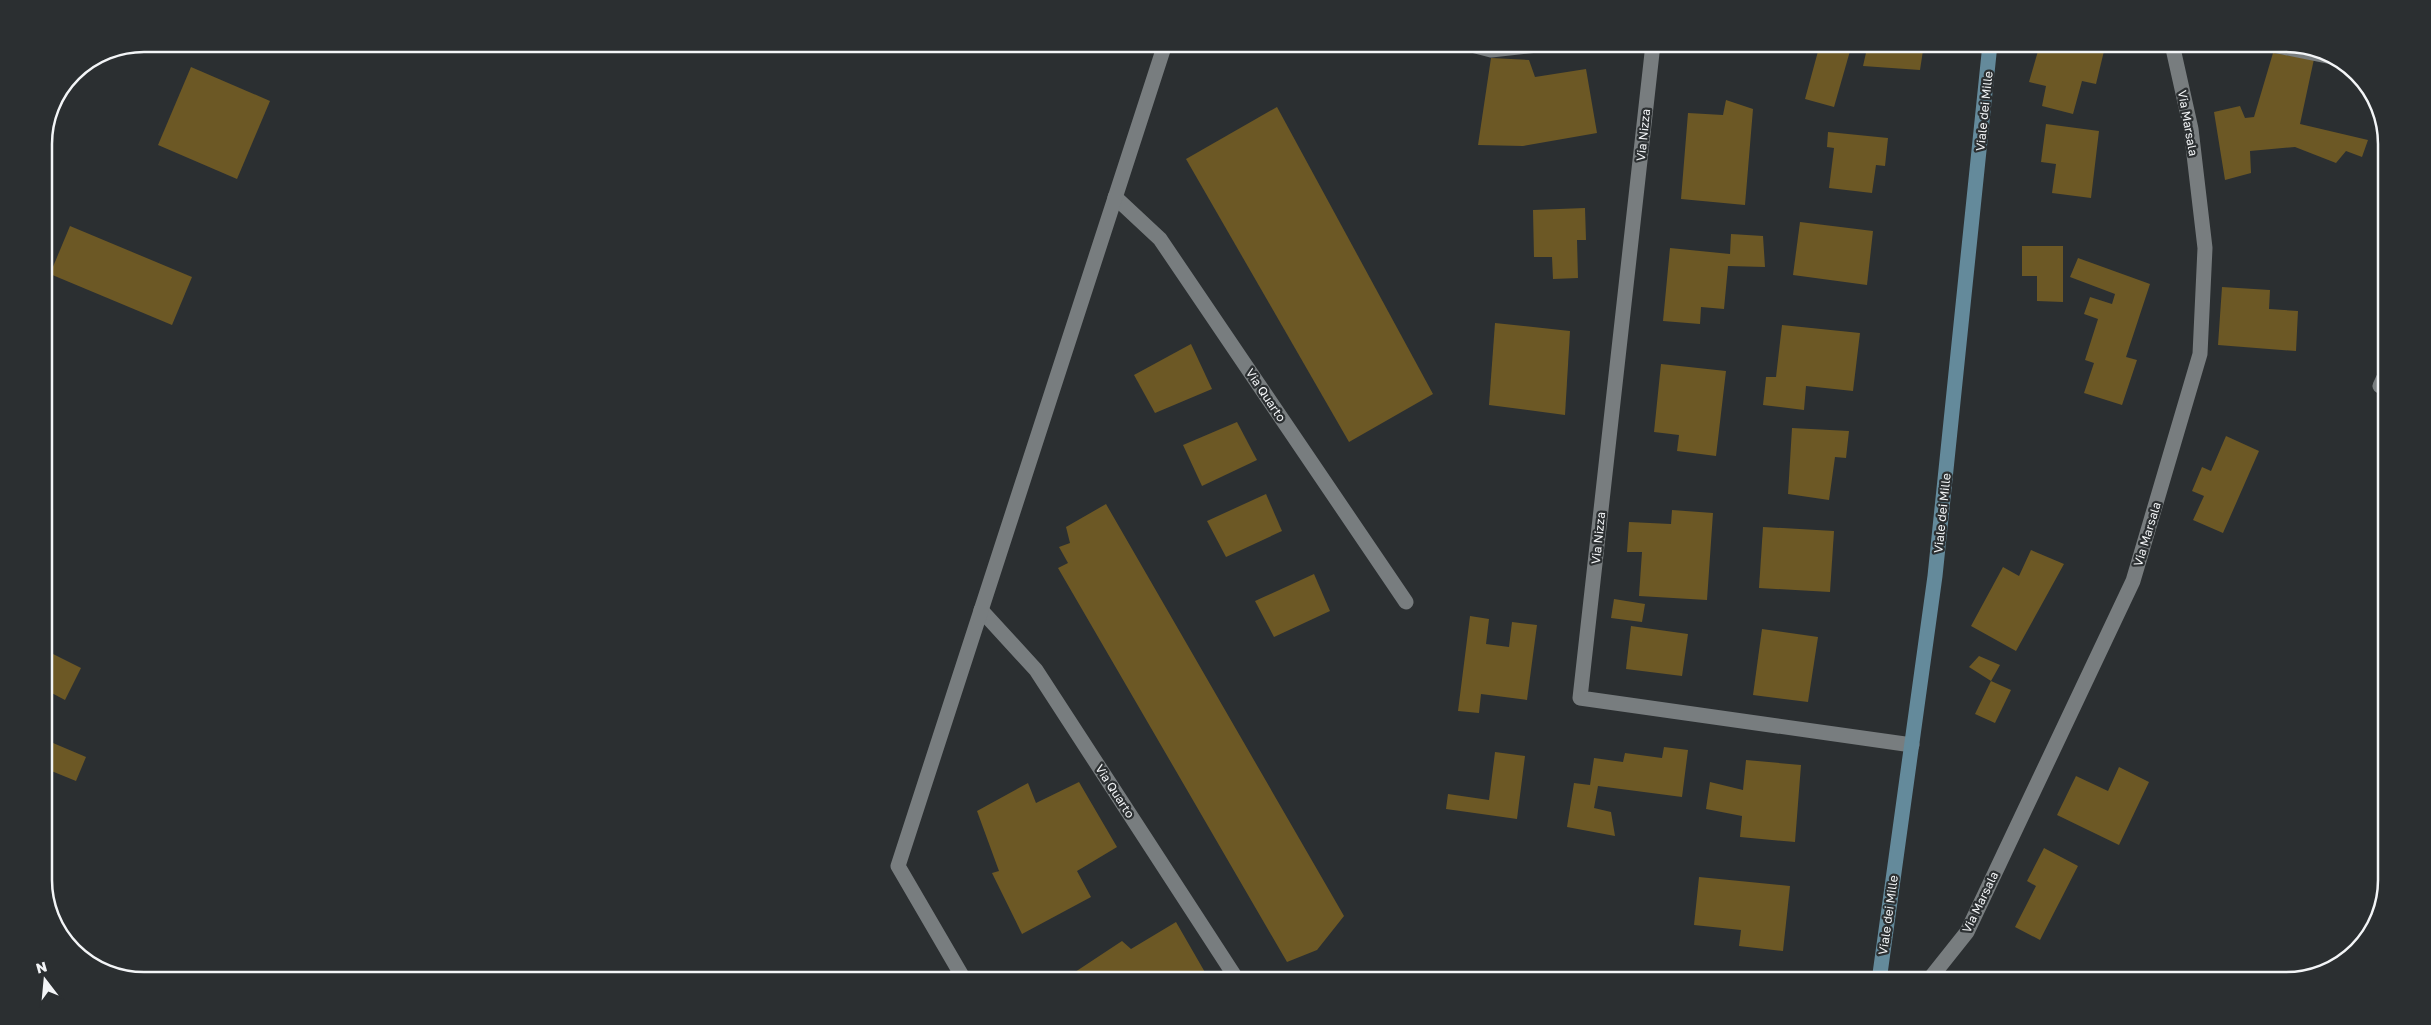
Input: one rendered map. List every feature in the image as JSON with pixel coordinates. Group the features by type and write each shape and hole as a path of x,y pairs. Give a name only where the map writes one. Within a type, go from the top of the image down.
{"main road":[{"name":"Viale dei Mille","path":"1880,972 1936,576 1989,52"}],"street":[{"path":"960,972 898,866 1162,52"},
{"name":"Via Nizza","path":"1652,52 1580,698 1912,745"},
{"name":"Via Marsala","path":"1935,972 1967,932 2133,581 2200,354 2205,248 2192,129 2174,52"},
{"name":"Via Quarto","path":"1115,197 1160,239 1406,602"},
{"name":"Via Quarto","path":"981,610 1036,670 1232,972"}],"building":[{"path":"1818,52 1850,52 1834,107 1805,99"},
{"path":"1866,52 1923,52 1920,70 1863,66"},
{"path":"2038,52 2104,52 2096,84 2082,81 2073,114 2042,106 2046,86 2029,82"},
{"path":"2273,53 2314,59 2300,124 2368,140 2362,157 2346,151 2336,163 2295,147 2250,151 2251,173 2225,180 2214,112 2240,106 2245,118 2254,117"},
{"path":"1491,58 1529,60 1535,77 1586,69 1597,133 1523,146 1478,145"},
{"path":"191,67 270,101 237,179 158,145"},
{"path":"1726,100 1753,109 1745,205 1681,199 1688,113 1723,115"},
{"path":"1277,107 1433,394 1349,442 1186,159"},
{"path":"2046,124 2099,131 2091,198 2052,193 2056,164 2041,162"},
{"path":"1828,132 1888,138 1885,166 1876,165 1872,193 1829,188 1834,148 1827,147"},
{"path":"1585,208 1586,240 1577,240 1578,278 1553,279 1552,257 1534,257 1533,210"},
{"path":"1800,222 1873,231 1867,285 1793,275"},
{"path":"70,226 192,277 172,325 53,275 53,267"},
{"path":"1731,234 1763,236 1765,267 1728,266 1724,309 1701,307 1700,324 1663,321 1670,248 1730,254"},
{"path":"2022,246 2063,246 2063,302 2037,301 2037,276 2022,276"},
{"path":"2078,258 2150,284 2126,357 2137,360 2122,405 2084,393 2094,363 2085,360 2098,319 2084,314 2090,297 2112,304 2115,294 2070,277"},
{"path":"2222,287 2270,290 2269,309 2298,311 2296,351 2218,345"},
{"path":"1495,323 1570,331 1565,415 1489,405"},
{"path":"1782,325 1860,333 1853,391 1806,386 1804,410 1763,405 1766,377 1776,377"},
{"path":"1191,344 1212,389 1155,413 1134,375"},
{"path":"1661,364 1726,371 1716,456 1677,451 1679,435 1654,432"},
{"path":"1237,422 1257,460 1202,486 1183,445"},
{"path":"1792,428 1849,431 1846,458 1835,457 1829,500 1788,494"},
{"path":"2226,436 2259,451 2223,533 2193,520 2204,496 2192,491 2202,467 2211,471"},
{"path":"1266,494 1282,531 1226,557 1207,521"},
{"path":"1106,504 1344,916 1317,950 1287,962 1058,568 1068,563 1059,547 1070,543 1066,527"},
{"path":"1672,510 1713,513 1707,600 1639,596 1642,552 1627,552 1629,522 1671,524"},
{"path":"1763,527 1834,531 1830,592 1759,588"},
{"path":"2031,550 2064,564 2016,651 1971,626 2003,567 2019,576"},
{"path":"1314,574 1330,611 1274,637 1255,601"},
{"path":"1614,599 1645,604 1642,622 1611,618"},
{"path":"1470,616 1489,619 1486,644 1509,647 1512,622 1537,625 1527,700 1481,694 1479,713 1458,711"},
{"path":"1631,626 1688,634 1682,676 1626,669"},
{"path":"1762,629 1818,637 1808,702 1753,695"},
{"path":"53,654 81,668 65,700 53,694"},
{"path":"1979,656 2000,665 1991,681 1969,667"},
{"path":"1991,681 2011,690 1995,723 1975,714"},
{"path":"53,743 86,757 76,781 53,772"},
{"path":"1664,747 1688,750 1682,797 1598,786 1594,808 1611,812 1615,836 1567,827 1574,783 1590,785 1594,758 1623,762 1625,753 1662,758"},
{"path":"1495,752 1525,756 1517,819 1446,809 1448,794 1489,800"},
{"path":"1746,760 1801,765 1795,842 1740,837 1742,816 1706,809 1710,782 1743,790"},
{"path":"2119,767 2149,782 2119,845 2057,815 2076,776 2108,791"},
{"path":"1079,782 1117,847 1077,871 1091,897 1022,934 992,873 999,871 977,811 1028,783 1036,803"},
{"path":"2044,848 2078,866 2040,940 2015,927 2036,886 2027,881"},
{"path":"1699,877 1790,886 1783,951 1739,946 1741,930 1694,925"},
{"path":"1176,922 1205,972 1075,972 1122,941 1131,949"}]}
